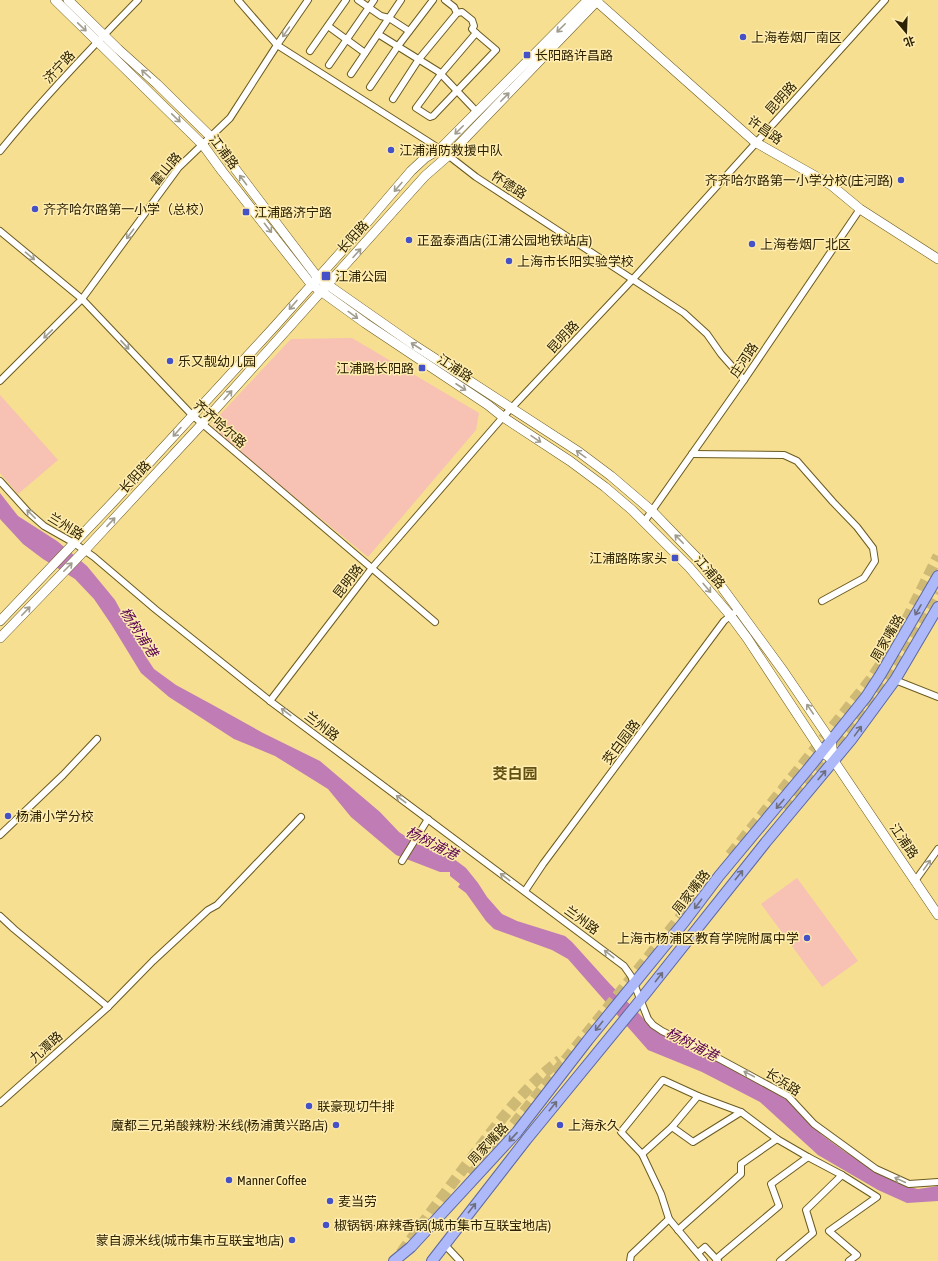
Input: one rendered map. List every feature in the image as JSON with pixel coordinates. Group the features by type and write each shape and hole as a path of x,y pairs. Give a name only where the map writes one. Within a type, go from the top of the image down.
{"main road":[{"name":"江浦路","path":"55,0 157,84 211,137 315,281"},
{"name":"江浦路","path":"68,0 100,38 203,145 222,171 315,281 365,323 488,405 503,417 584,471 605,487 644,522 689,567 730,615 747,638 822,752 834,761 938,915"},
{"name":"许昌路","path":"594,0 755,142 831,185 860,209 938,259"},
{"name":"长阳路","path":"0,621 74,544 275,326 411,171 425,158 440,149 594,0"},
{"name":"长阳路","path":"0,638 85,550 202,424 425,176 449,155 594,0"},
{"name":"江浦路","path":"324,289 411,343 579,452 611,476 652,511 702,563 739,609 788,677 831,741 834,761"},
{"name":"周家嘴路","path":"394,1261 411,1247 517,1132 724,870 866,697 878,680 938,576"},
{"name":"周家嘴路","path":"432,1261 526,1140 766,842 834,761 895,680 938,606"},
{"path":"402,1261 411,1247"}],"street":[{"name":"济宁路","path":"0,151 100,38 138,0"},
{"name":"怀德路","path":"238,0 277,45 440,149 476,177 633,278 684,313 707,334 721,354 744,380"},
{"name":"霍山路","path":"0,381 82,299 179,168 230,118 308,0"},
{"path":"310,51 346,0"},
{"path":"358,0 381,16 389,18 409,31"},
{"path":"329,65 374,0"},
{"path":"351,74 401,0"},
{"path":"370,87 398,46 433,0"},
{"path":"445,0 454,7 457,13"},
{"name":"昆明路","path":"270,701 372,568 503,417 633,278 885,0"},
{"path":"393,99 419,59 457,13 462,12 472,20 474,26 472,28 476,33 496,50 433,116 430,117 416,108 441,74 476,33"},
{"path":"328,26 365,53"},
{"path":"378,34 441,74 477,112"},
{"name":"庄河路","path":"644,522 744,380 860,209"},
{"name":"齐齐哈尔路","path":"0,231 82,299 202,424 435,622"},
{"path":"692,454 784,455 797,461 857,527 873,548 875,561 864,578 822,601"},
{"name":"兰州路","path":"0,481 37,520 51,531 85,550 155,609 270,701 624,966 634,983 637,1004"},
{"name":"茭白园路","path":"525,891 543,864 724,621 739,609"},
{"path":"895,680 938,697"},
{"path":"0,835 97,739"},
{"name":"九潭路","path":"0,1103 108,1007 153,961 208,910 217,905 300,817"},
{"path":"402,861 428,819"},
{"path":"915,881 938,849"},
{"path":"0,916 108,1007"},
{"name":"长浜路","path":"637,1004 653,1025 788,1096 814,1124 876,1169 909,1184 938,1182"},
{"path":"704,1261 669,1219 661,1194 642,1154 621,1132 663,1080 698,1096 741,1112 777,1139 842,1175 877,1197 829,1231 857,1255 850,1261"},
{"path":"642,1154 672,1127 698,1096"},
{"path":"672,1127 693,1142 741,1112"},
{"path":"678,1230 741,1174 741,1164 777,1139"},
{"path":"698,1253 705,1247 717,1260 778,1206 771,1184 808,1157"},
{"path":"780,1261 813,1233 806,1210 842,1175"},
{"path":"630,1261 630,1255 669,1219"},
{"path":"444,1244 460,1261"}],"shaded area":[{"path":"352,338 479,413 476,430 368,557 216,433 212,423 291,339"},
{"path":"0,395 58,460 18,494 0,473"},
{"name":"杨树浦港","path":"0,493 18,516 57,541 87,566 115,600 154,669 176,685 263,733 320,761 380,812 399,832 417,844 450,856 466,868 487,897 502,914 517,921 565,936 648,1023 763,1084 786,1098 822,1135 844,1151 894,1181 918,1189 938,1186 938,1201 907,1203 878,1190 818,1155 760,1102 702,1072 648,1050 568,959 552,950 494,929 486,921 466,893 458,887 460,884 450,876 450,872 440,872 396,855 351,817 328,789 275,756 234,739 169,697 141,673 94,599 75,579 43,559 23,544 0,519"},
{"path":"797,878 858,961 822,987 761,904"}],"tunnel":[{"path":"899,635 938,556"},
{"path":"786,810 886,684 909,649 938,592"},
{"path":"730,855 871,679 888,653"},
{"path":"471,1175 514,1124 711,879"},
{"path":"401,1253 446,1191 504,1116 525,1092 560,1060"}],"place":[{"name":"上海卷烟厂南区","path":"743,37"},
{"name":"长阳路许昌路","path":"527,55"},
{"name":"江浦消防救援中队","path":"391,150"},
{"name":"齐齐哈尔路第一小学分校(庄河路)","path":"901,180"},
{"name":"齐齐哈尔路第一小学（总校）","path":"35,209"},
{"name":"江浦路济宁路","path":"246,212"},
{"name":"正盈泰酒店(江浦公园地铁站店)","path":"409,240"},
{"name":"上海卷烟厂北区","path":"752,244"},
{"name":"上海市长阳实验学校","path":"509,261"},
{"name":"江浦公园","path":"326,276"},
{"name":"乐又靓幼儿园","path":"170,361"},
{"name":"江浦路长阳路","path":"422,368"},
{"name":"江浦路陈家头","path":"675,558"},
{"name":"杨浦小学分校","path":"8,816"},
{"name":"上海市杨浦区教育学院附属中学","path":"807,938"},
{"name":"联豪现切牛排","path":"309,1106"},
{"name":"魔都三兄弟酸辣粉·米线(杨浦黄兴路店)","path":"336,1125"},
{"name":"上海永久","path":"560,1125"},
{"name":"Manner Coffee","path":"229,1180"},
{"name":"麦当劳","path":"330,1201"},
{"name":"椒锅锅·麻辣香锅(城市集市互联宝地店)","path":"326,1225"},
{"name":"蒙自源米线(城市集市互联宝地店)","path":"292,1240"}],"district":[{"name":"茭白园","path":"515,773"}]}
